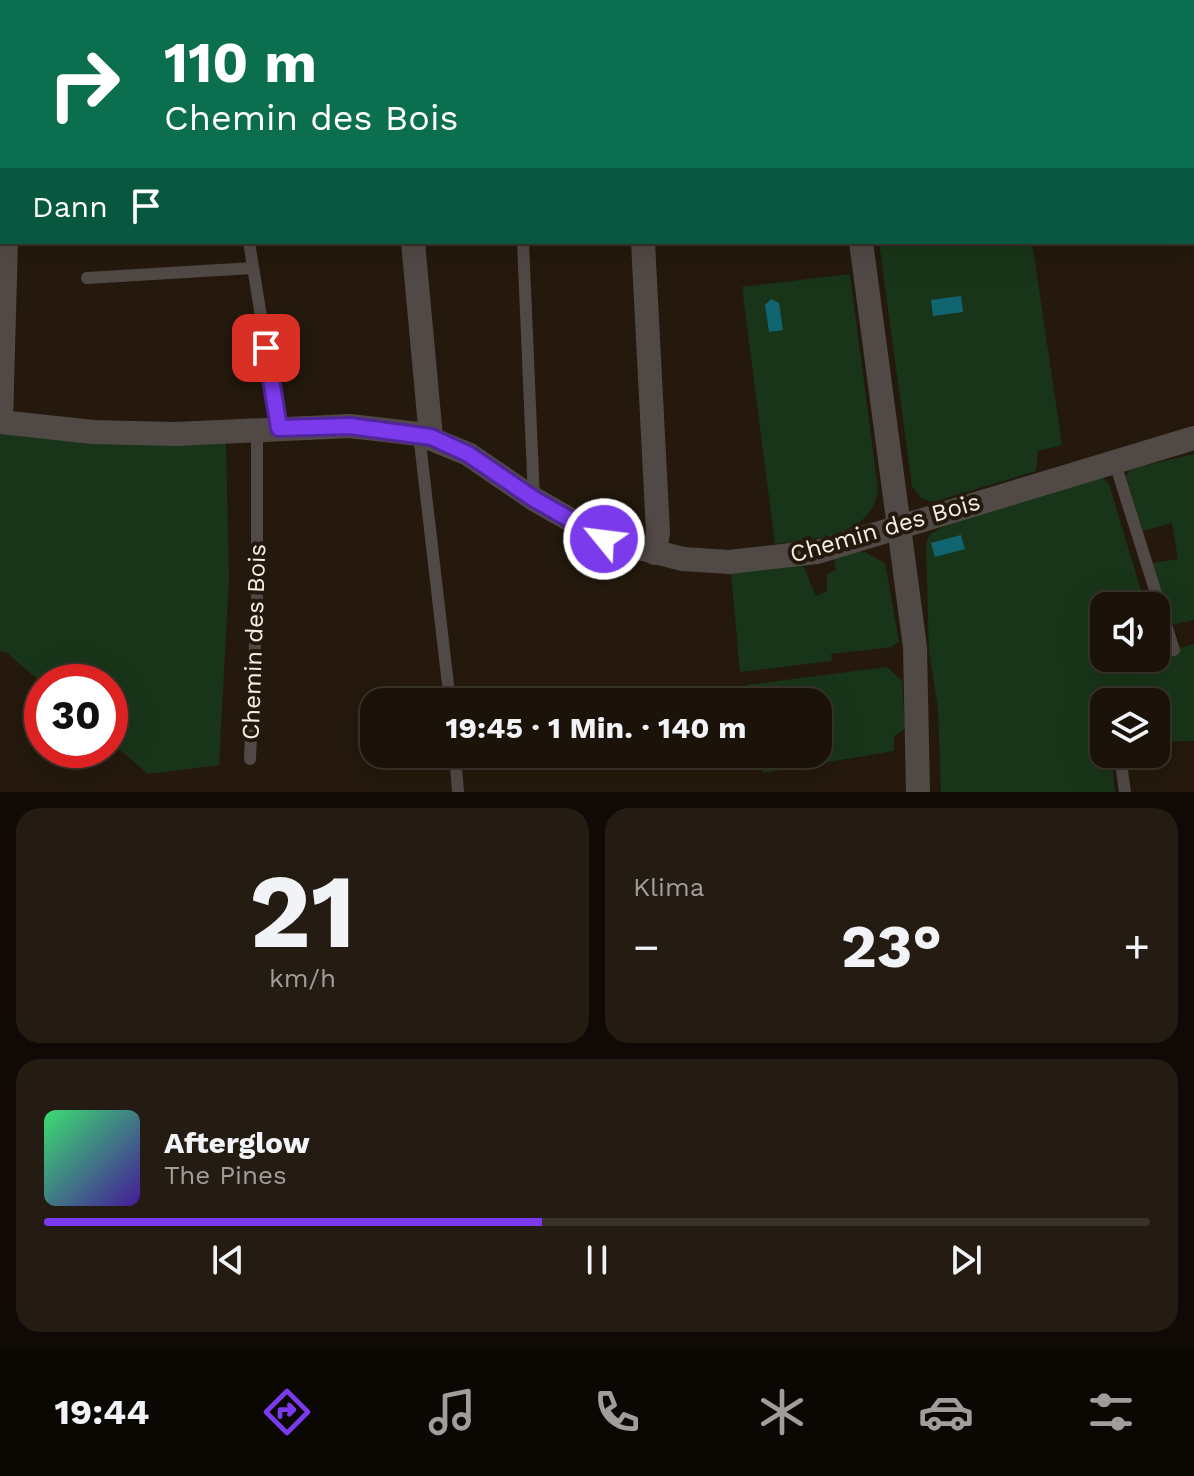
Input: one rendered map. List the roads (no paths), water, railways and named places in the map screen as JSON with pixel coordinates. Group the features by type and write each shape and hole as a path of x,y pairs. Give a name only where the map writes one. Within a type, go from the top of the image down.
{"street":[{"path":"0,422 6,244"},
{"path":"413,244 425,436"},
{"path":"643,244 658,532 655,553"},
{"path":"861,244 916,658 918,792"},
{"name":"Chemin des Bois","path":"0,422 106,432 175,434 350,426 425,436 468,454 534,499 604,539 655,553 706,562 793,557 1194,438"}],"lane":[{"name":"Chemin des Bois","path":"249,244 268,428 250,759"},
{"path":"523,244 534,499"},
{"path":"87,278 253,268"},
{"path":"425,436 449,688"},
{"path":"1114,460 1174,650"},
{"path":"456,768 458,792"},
{"path":"1122,768 1125,792"}],"water":[{"path":"961,296 963,312 933,316 931,300"},
{"path":"771,299 779,303 783,330 769,332 765,305"},
{"path":"961,535 965,549 935,557 931,543"}]}
